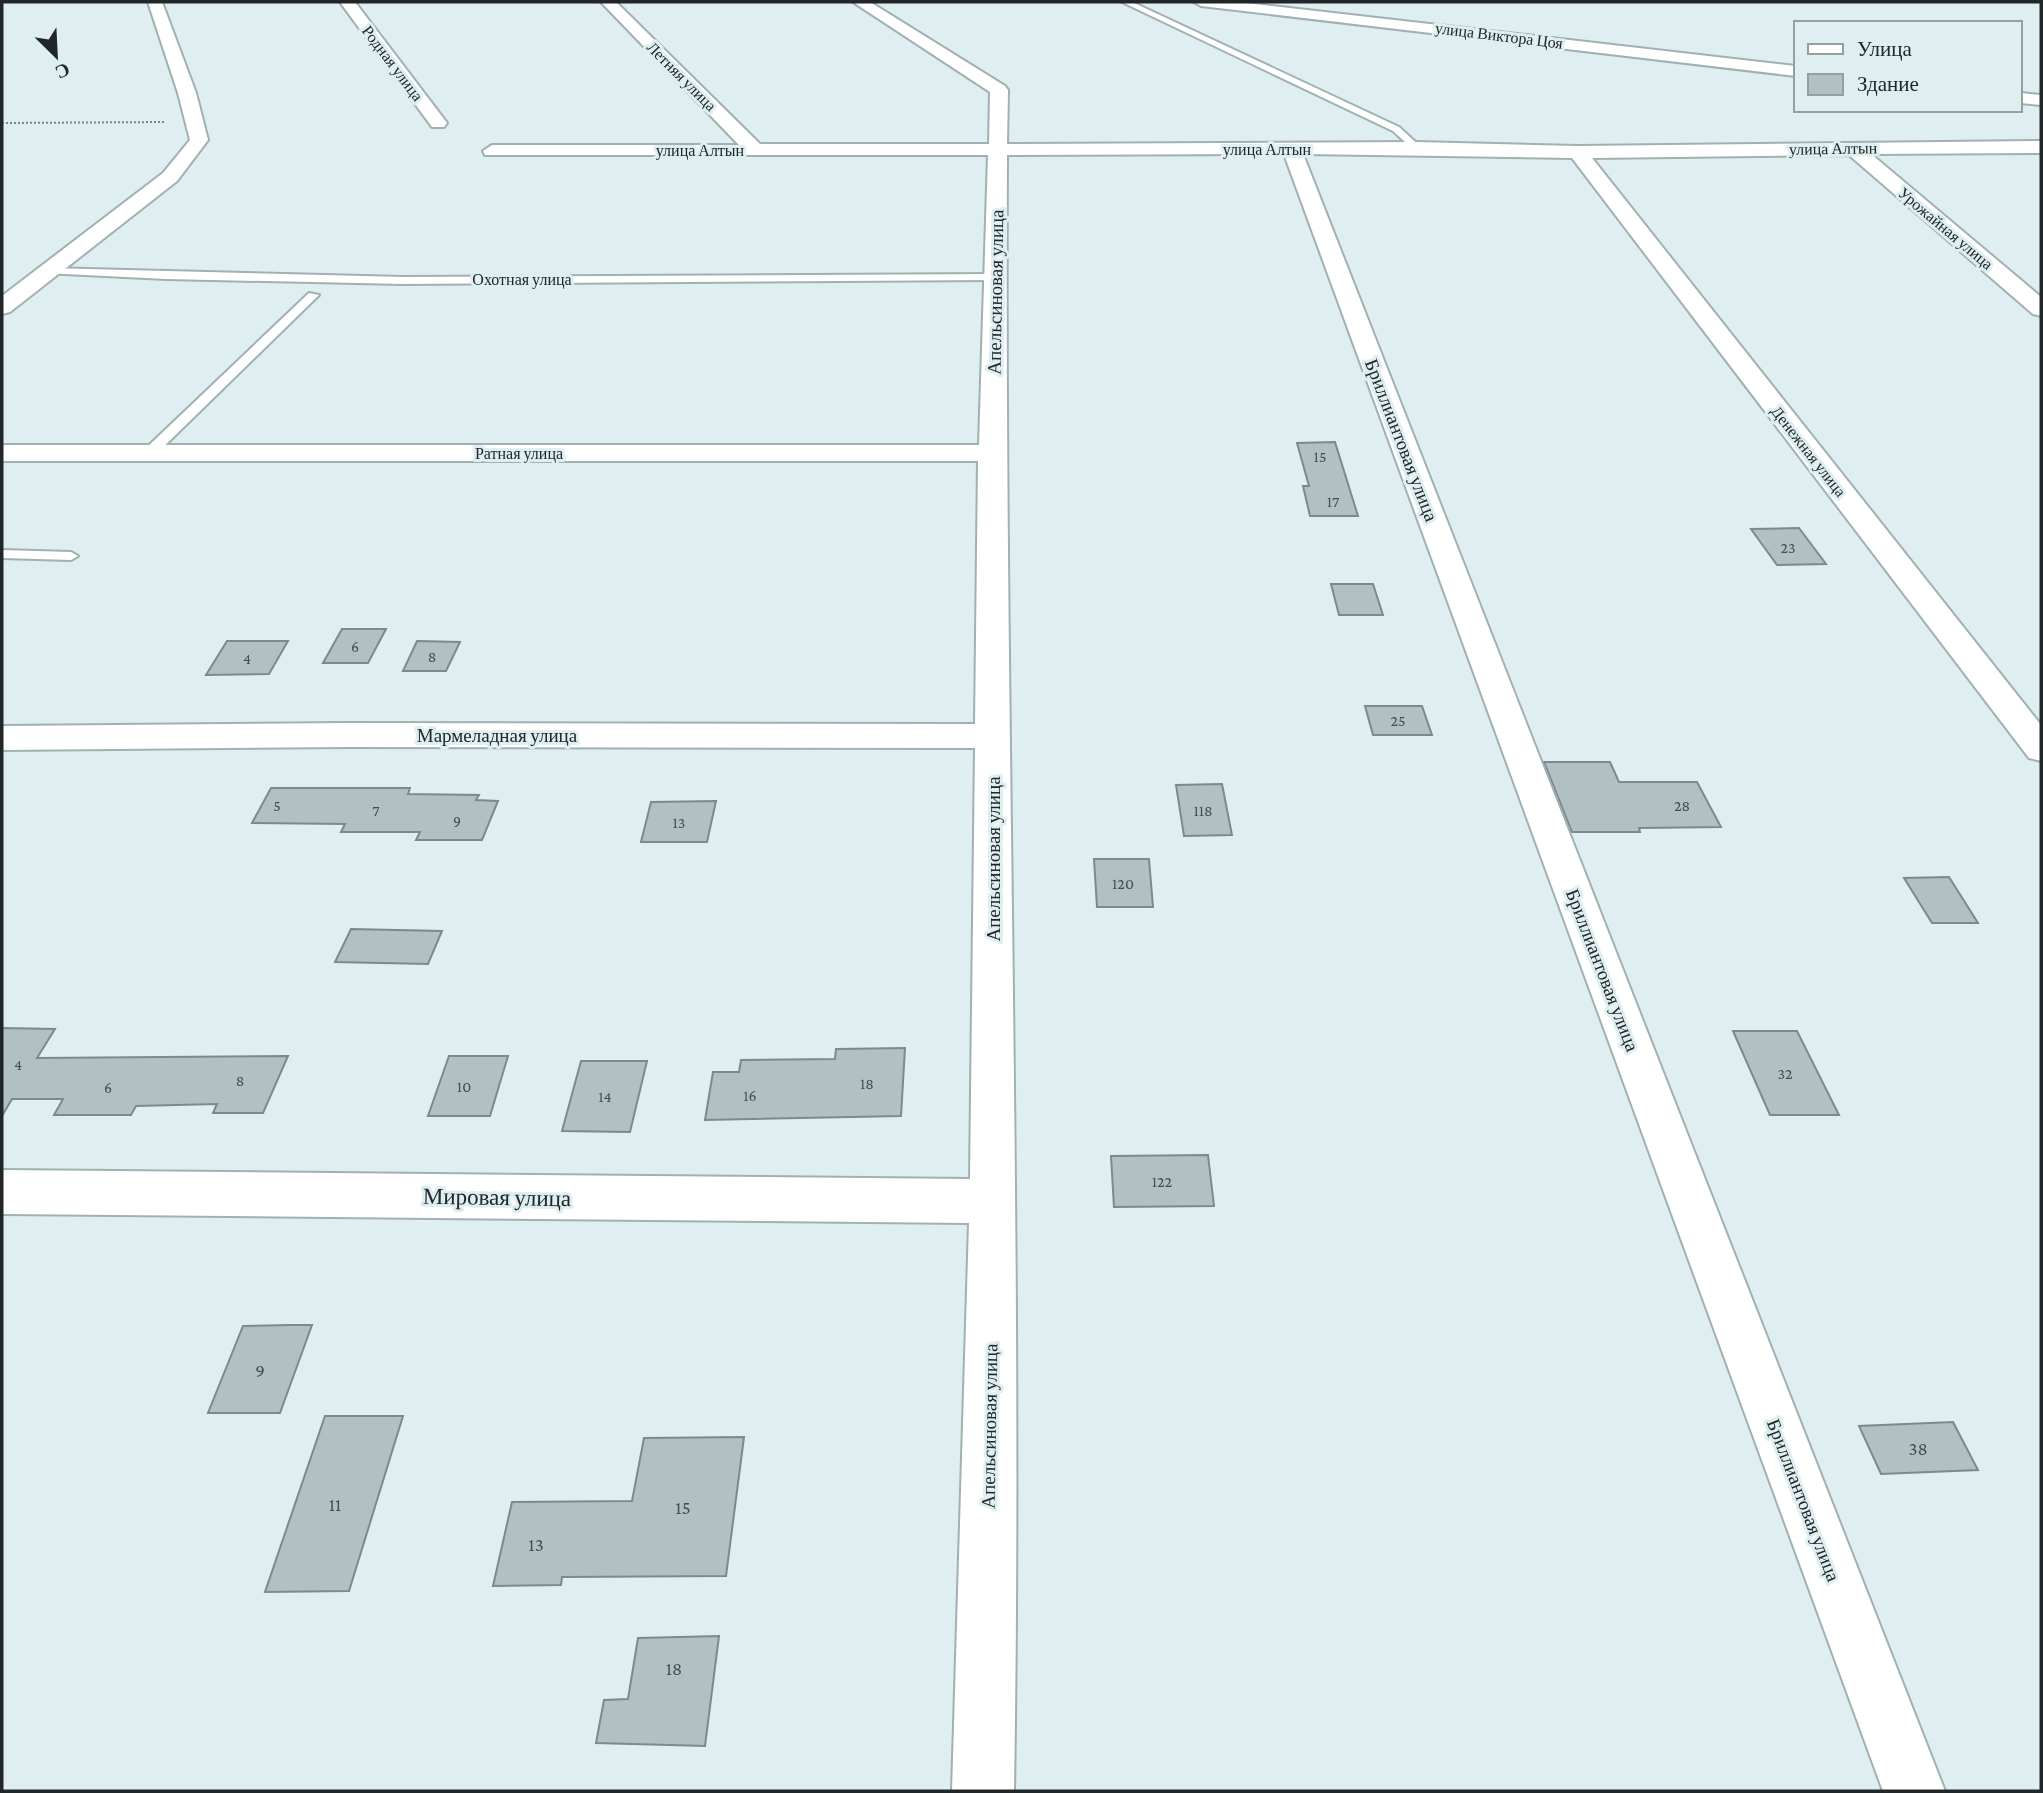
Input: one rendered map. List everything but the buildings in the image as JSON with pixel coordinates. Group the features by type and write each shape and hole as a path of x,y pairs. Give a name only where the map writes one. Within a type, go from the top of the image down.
{"street":[{"path":"2,307 170,177 199,140 187,93 155,2"},
{"name":"Родная улица","path":"347,2 438,123"},
{"name":"Летняя улица","path":"608,2 755,150"},
{"name":"Апельсиновая улица","path":"860,2 999,90 992,453 993,1202 983,1791"},
{"name":"улица Виктора Цоя","path":"1201,2 1794,71"},
{"path":"1432,27 1443,10"},
{"path":"2022,98 2041,100"},
{"name":"улица Алтын","path":"492,151 1417,148 1578,152 2041,147"},
{"name":"Урожайная улица","path":"1852,148 2041,309"},
{"name":"Бриллиантовая улица","path":"1292,149 1914,1791"},
{"name":"Денежная улица","path":"1578,152 2041,749"},
{"name":"Ратная улица","path":"2,453 992,453"},
{"name":"Мармеладная улица","path":"2,738 348,734 993,736"},
{"name":"Мировая улица","path":"2,1192 993,1202"}],"lane":[{"path":"1126,2 1396,129 1417,148"},
{"name":"Охотная улица","path":"48,271 195,278 365,280 995,277"},
{"path":"148,454 313,295"},
{"path":"2,554 71,556"}],"path":[{"path":"2,123 194,122"}]}
